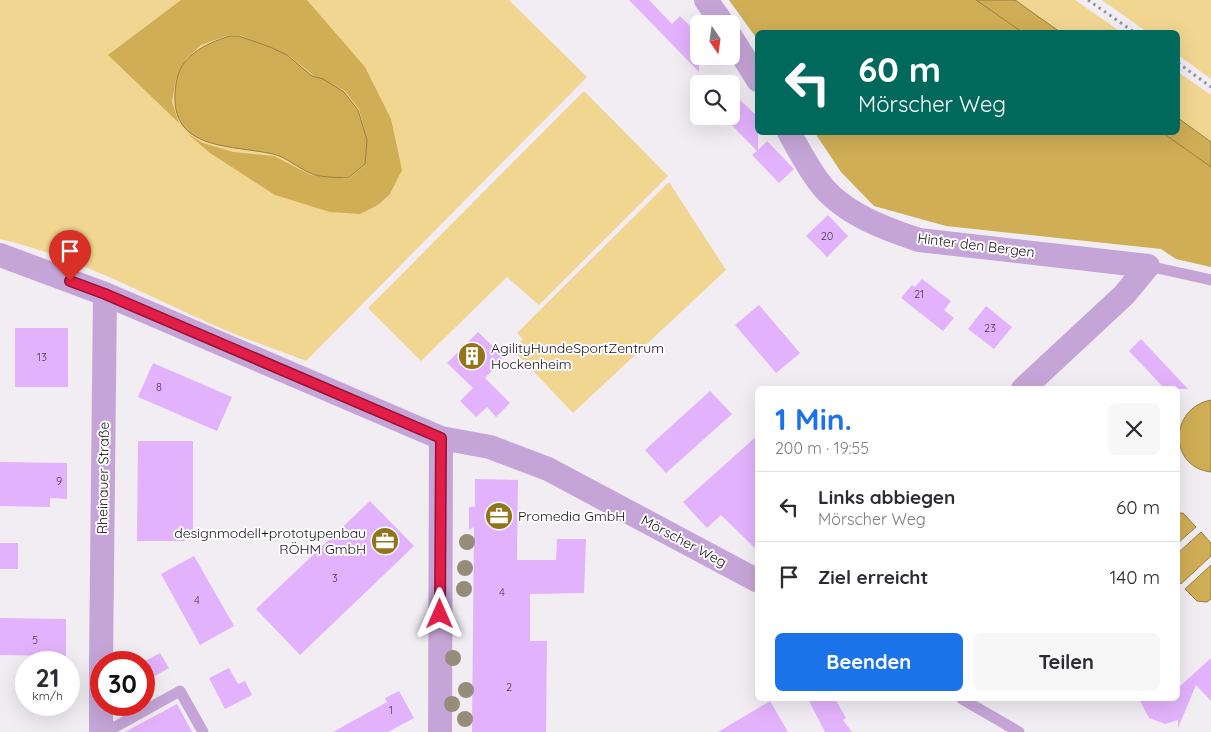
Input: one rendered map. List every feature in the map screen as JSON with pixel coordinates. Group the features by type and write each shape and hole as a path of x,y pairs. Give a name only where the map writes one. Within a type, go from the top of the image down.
{"street":[{"path":"706,0 717,15"},
{"path":"740,51 755,75"},
{"name":"Hinter den Bergen","path":"791,135 820,184 849,210 883,228 918,240 1148,266"},
{"name":"Mörscher Weg","path":"0,255 105,294 441,438 490,447 548,469 755,579"},
{"path":"1026,386 1124,295 1148,266"},
{"name":"Rheinauer Straße","path":"101,651 105,294"},
{"path":"440,732 441,438"},
{"path":"101,716 101,732"}],"lane":[{"path":"1148,266 1211,280"},
{"path":"106,732 180,691 203,732"},
{"path":"965,701 1019,732"}],"path":[{"path":"1088,0 1131,30"},
{"path":"1180,64 1211,87"}],"shaded area":[{"path":"0,0 509,0 587,77 306,361 223,329 81,265 27,246 0,239"},
{"path":"181,0 307,0 365,67 391,119 402,170 390,194 378,205 360,214 330,212 275,195 210,153 188,134 203,143 233,152 274,156 311,175 348,179 365,165 367,140 359,109 345,91 313,75 288,55 240,35 229,35 201,45 186,59 176,79 172,102 179,123 108,55"},
{"path":"729,0 976,0 1019,30 755,30 755,36"},
{"path":"976,0 1015,0 1057,30 1019,30"},
{"path":"1015,0 1075,0 1118,30 1057,30"},
{"path":"1102,0 1211,0 1211,79 1180,56 1180,30 1144,30"},
{"path":"229,36 239,36 287,55 312,76 323,79 344,92 358,110 367,140 365,164 348,178 319,176 305,171 278,155 219,145 190,133 180,122 175,106 178,74 188,58 195,52 202,47"},
{"path":"1180,73 1211,95 1211,142 1180,119"},
{"path":"584,91 668,176 539,305 507,277 421,361 368,308"},
{"path":"1180,119 1211,142 1211,167 1166,135 1180,135"},
{"path":"816,135 1166,135 1211,167 1211,267 1176,259 1161,249 946,226 874,206 841,172"},
{"path":"669,182 726,270 573,413 513,350 523,339 517,333"},
{"path":"1211,400 1211,472 1197,468 1187,460 1181,449 1181,425 1187,414 1197,405"},
{"path":"1180,513 1183,513 1196,527 1180,541"},
{"path":"1201,532 1211,543 1211,556 1181,584 1180,583 1180,551"},
{"path":"1211,565 1211,599 1207,602 1197,601 1185,589"}],"building":[{"path":"629,0 649,0 672,24 680,16 690,26 690,63"},
{"path":"692,65 699,65 699,72"},
{"path":"740,100 755,114 755,135 758,135 758,150 767,141 794,169 779,183 752,155 757,151 732,125 740,125"},
{"path":"828,215 848,236 827,257 806,236"},
{"path":"922,279 951,301 944,310 954,318 943,331 901,298 912,285 915,287"},
{"path":"759,305 800,353 776,373 735,325"},
{"path":"986,306 1012,327 994,349 968,329"},
{"path":"15,328 68,328 68,387 15,387"},
{"path":"478,332 504,357 485,378 510,403 496,417 487,407 476,417 460,401 473,388 447,363"},
{"path":"1141,339 1188,389 1180,389 1180,386 1162,386 1129,351"},
{"path":"153,363 232,397 217,431 138,397"},
{"path":"710,391 732,414 666,473 645,450"},
{"path":"755,438 755,548 721,515 707,528 683,502"},
{"path":"138,441 193,441 193,534 184,541 137,541"},
{"path":"0,462 67,463 67,499 50,498 50,507 0,506"},
{"path":"475,479 518,480 517,560 556,560 557,539 586,539 584,593 530,594 530,641 547,641 546,732 472,732 474,527 469,530 469,507 475,507"},
{"path":"370,501 414,546 300,655 256,609"},
{"path":"0,543 18,543 18,569 0,569"},
{"path":"194,556 234,626 200,645 161,574"},
{"path":"0,618 66,619 66,651 15,651 15,655 0,655"},
{"path":"160,653 169,668 155,676 155,656"},
{"path":"1211,658 1211,701 1196,685 1178,728 1178,720 1165,724 1149,718 1140,701 1180,701 1180,686"},
{"path":"229,668 238,684 245,681 252,695 225,709 209,678"},
{"path":"399,691 414,718 388,732 333,732 387,702 385,698"},
{"path":"770,701 788,732 718,732 750,713"},
{"path":"809,701 836,701 846,718 843,720 852,732 825,732"},
{"path":"177,704 192,732 125,732"}],"place":[{"name":"AgilityHundeSportZentrum Hockenheim","path":"472,356"},
{"name":"Promedia GmbH","path":"499,516"},
{"name":"designmodell+prototypenbau RÖHM GmbH","path":"385,541"}],"route":[{"path":"70,281 105,294 285,373 441,438 440,614"}]}
